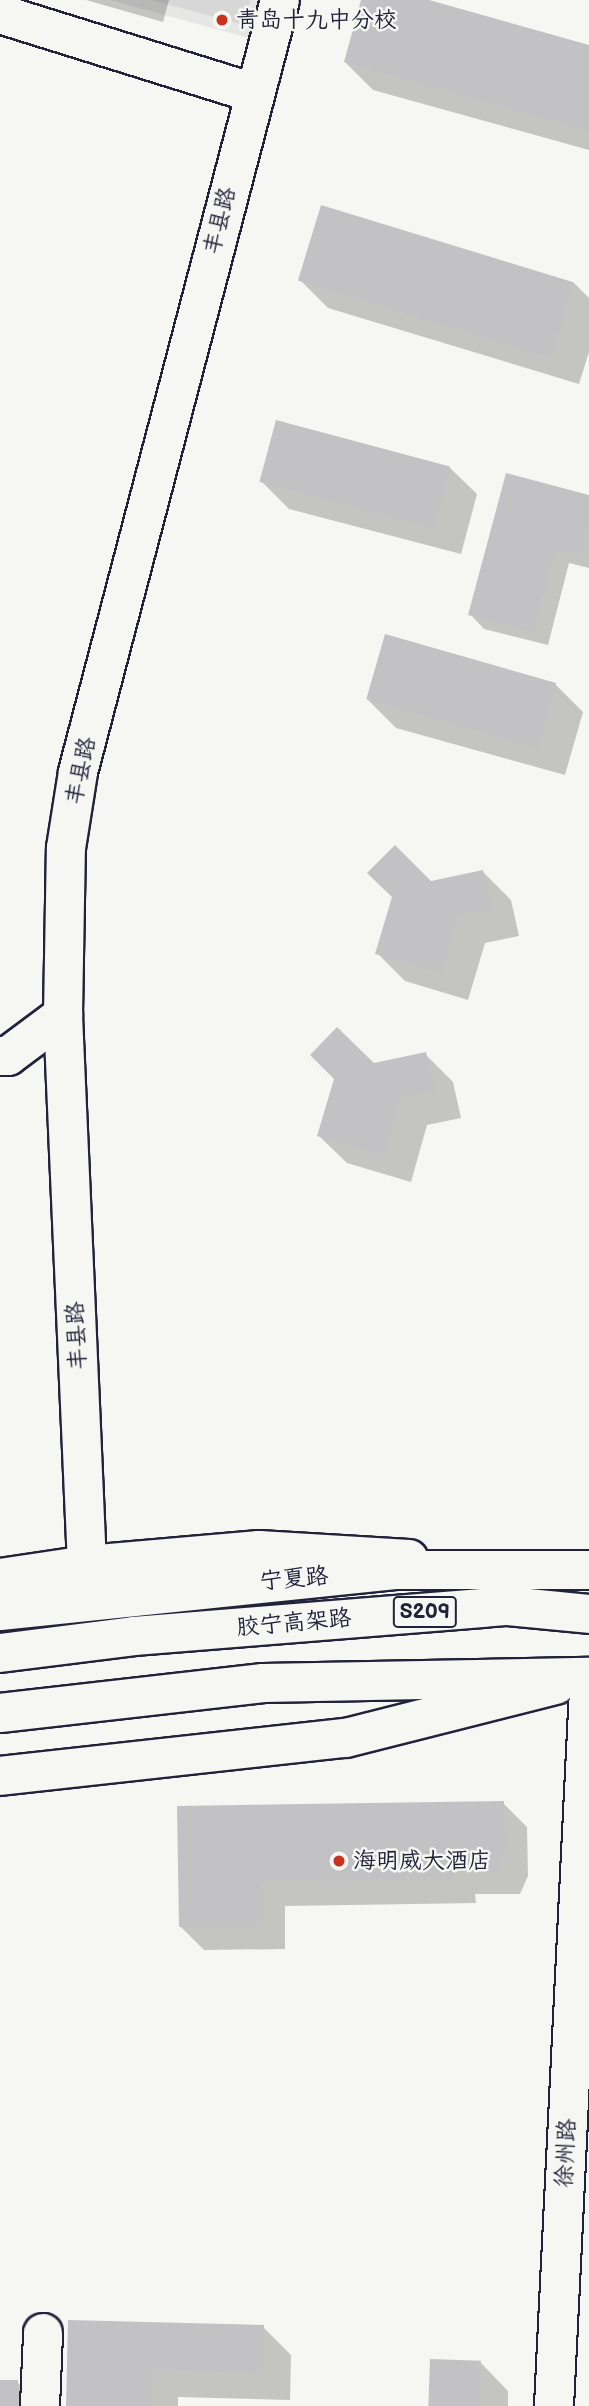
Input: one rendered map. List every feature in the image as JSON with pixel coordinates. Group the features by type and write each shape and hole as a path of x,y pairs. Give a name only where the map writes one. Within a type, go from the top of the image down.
{"main road":[{"name":"丰县路","path":"87,1565 63,1015 66,848 78,772 253,93 280,0"},
{"path":"0,14 253,93"},
{"path":"0,1056 8,1056 63,1015"},
{"path":"0,1578 87,1565 259,1550 387,1556 470,1570"},
{"name":"宁夏路","path":"0,1611 395,1570 589,1570"},
{"name":"胶宁高架路","path":"0,1653 134,1636 508,1606 589,1614"},
{"path":"0,1713 262,1683 589,1677"},
{"path":"0,1776 346,1738 589,1677"},
{"name":"徐州路","path":"554,2406 589,1691"},
{"path":"40,2406 43,2333"}],"shaded area":[{"name":"青岛十九中分校","path":"110,0 266,0 256,40"},
{"path":"152,0 250,0 244,25"}],"building":[{"path":"361,0 429,0 589,45 589,131 344,62"},
{"path":"321,205 573,282 550,358 298,281"},
{"path":"276,420 450,467 433,528 259,482"},
{"path":"506,473 589,495 589,522 580,556 555,550 533,632 468,615"},
{"path":"385,634 556,683 537,748 366,699"},
{"path":"395,845 431,881 483,870 492,909 457,916 441,973 375,954 392,897 367,873"},
{"path":"337,1027 374,1063 426,1052 434,1091 400,1097 383,1155 317,1136 334,1079 310,1055"},
{"name":"海明威大酒店","path":"504,1801 505,1852 496,1871 452,1871 453,1880 262,1882 262,1926 179,1927 177,1806"},
{"path":"68,2320 264,2325 262,2373 151,2370 150,2406 66,2406"},
{"path":"430,2359 481,2361 479,2406 428,2406"},
{"path":"0,2380 18,2380 18,2406 0,2406"}],"place":[{"name":"青岛十九中分校","path":"222,20"},
{"name":"海明威大酒店","path":"339,1861"}]}
